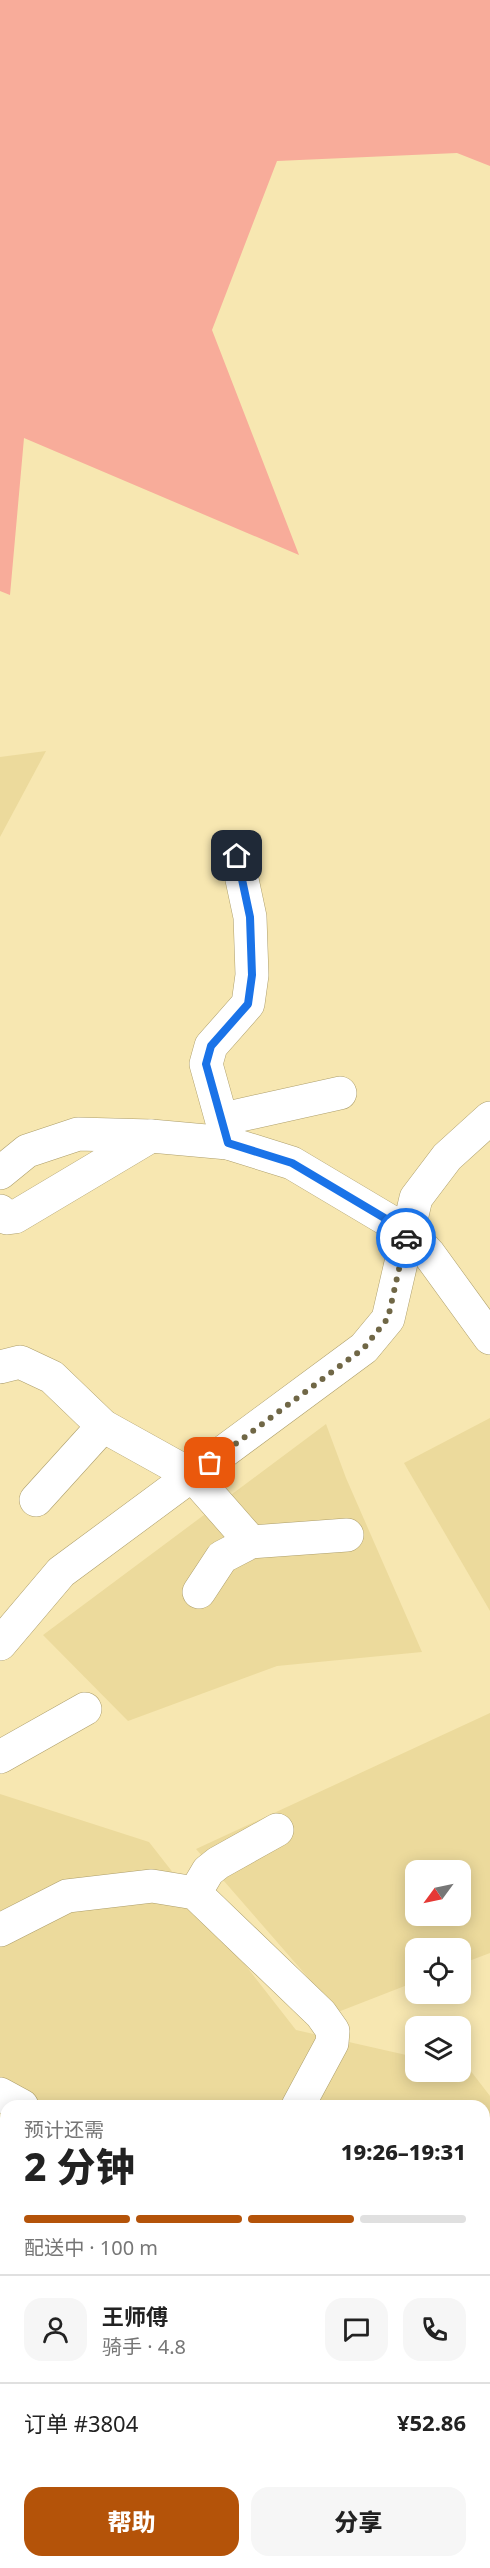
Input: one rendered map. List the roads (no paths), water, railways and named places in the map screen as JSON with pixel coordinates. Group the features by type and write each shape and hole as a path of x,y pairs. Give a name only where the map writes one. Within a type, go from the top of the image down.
{"street":[{"path":"237,856 250,917 252,975 248,1004 211,1046 206,1064 225,1131 292,1163 408,1232 429,1254 490,1338"},
{"path":"0,1173 27,1151 78,1134 151,1136 225,1131 340,1093"},
{"path":"0,1644 61,1572 364,1348 388,1318 416,1198 447,1157 490,1118"},
{"path":"0,1211 7,1218 15,1217 151,1136"},
{"path":"0,1367 20,1362 52,1377 103,1426 193,1476 251,1542"},
{"path":"36,1500 103,1426"},
{"path":"199,1592 222,1557 251,1542 347,1535"},
{"path":"0,1757 85,1709"},
{"path":"195,1893 207,1871 277,1830"},
{"path":"0,1930 66,1896 152,1886 176,1888 195,1893 321,2014 333,2031 332,2043 301,2100"}]}
